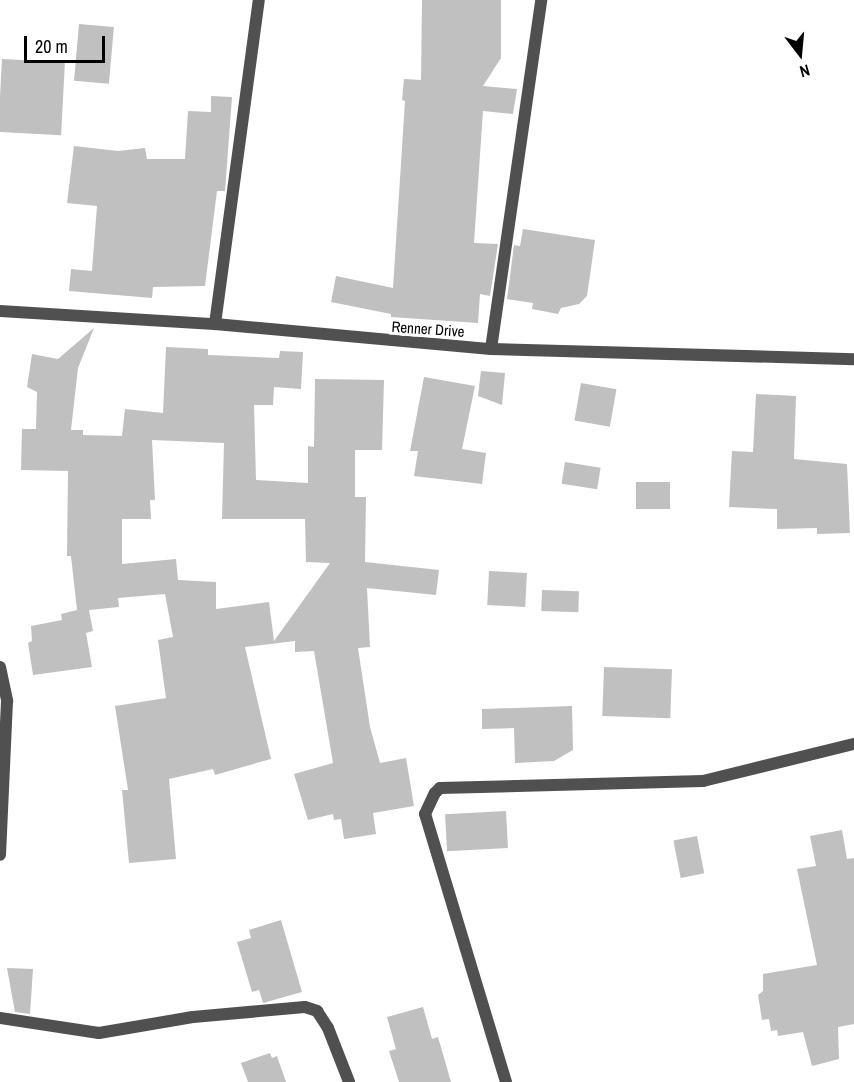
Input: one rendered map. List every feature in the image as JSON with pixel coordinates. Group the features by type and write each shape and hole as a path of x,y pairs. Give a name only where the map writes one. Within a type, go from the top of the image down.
{"street":[{"path":"215,324 259,0"},
{"path":"491,349 541,0"},
{"name":"Renner Drive","path":"0,311 215,324 491,349 854,359"},
{"path":"0,667 7,701 0,855"},
{"path":"506,1082 425,814 435,793 440,788 703,782 854,744"},
{"path":"0,1018 99,1033 193,1017 306,1007 317,1011 328,1028 349,1082"}],"building":[{"path":"422,0 501,0 501,58 483,86 517,89 513,114 483,111 474,243 498,244 490,296 480,294 478,323 391,317 391,314 331,302 336,276 393,288 405,101 402,100 404,79 421,80"},
{"path":"79,24 114,27 109,84 74,81"},
{"path":"2,59 65,62 61,135 0,132"},
{"path":"211,96 232,97 225,191 217,191 205,286 153,287 152,298 69,291 71,269 92,271 97,206 67,203 74,146 118,151 145,148 147,159 185,159 188,111 211,112"},
{"path":"523,229 595,240 587,296 579,304 561,308 558,314 532,309 533,303 507,299 514,245 520,246"},
{"path":"94,328 78,368 71,430 83,430 83,435 122,436 125,409 163,413 166,347 208,349 208,355 279,358 280,351 303,352 301,389 274,387 273,405 254,405 256,480 308,483 308,446 314,447 315,379 384,380 382,450 355,450 355,497 366,497 365,562 439,570 436,595 367,588 370,647 358,648 370,727 380,763 406,758 414,806 373,813 376,834 344,839 341,819 334,820 333,814 308,820 294,774 333,763 314,651 295,652 295,641 245,647 271,759 215,775 213,769 169,779 176,859 129,863 122,790 128,790 115,706 166,698 158,640 173,637 165,594 118,598 119,607 89,610 93,631 86,633 92,667 33,675 28,643 32,641 31,626 62,620 61,614 77,610 71,556 67,556 68,471 21,470 22,429 36,429 37,392 27,387 32,354 58,359","holes":["152,440 224,443 222,519 305,519 306,562 330,563 274,641 269,602 216,609 216,582 178,580 176,559 122,564 122,519 151,519 150,500 155,500"]},
{"path":"481,371 505,373 502,405 478,396"},
{"path":"424,377 475,386 462,449 486,453 482,484 414,476 418,451 410,451"},
{"path":"581,383 616,389 610,427 574,420"},
{"path":"756,394 796,396 794,459 847,464 850,533 817,534 817,528 777,529 777,509 729,507 732,451 753,452"},
{"path":"565,462 601,468 597,489 562,484"},
{"path":"636,482 670,482 670,509 636,509"},
{"path":"489,571 527,573 525,607 487,605"},
{"path":"542,590 579,591 578,612 541,611"},
{"path":"604,667 672,669 670,718 602,716"},
{"path":"572,706 573,750 554,761 515,763 514,728 482,729 482,709"},
{"path":"506,811 508,848 447,851 445,814"},
{"path":"842,830 847,859 854,858 854,1024 838,1027 839,1059 812,1066 803,1032 778,1036 777,1030 771,1031 769,1019 762,1020 758,995 763,991 763,974 817,965 797,869 816,866 810,836"},
{"path":"697,836 704,873 681,878 673,841"},
{"path":"281,920 302,992 263,1003 259,990 252,992 237,942 251,938 249,930"},
{"path":"7,968 33,969 30,1014 15,1012"},
{"path":"423,1007 432,1039 438,1037 451,1082 399,1082 389,1051 396,1049 387,1017"},
{"path":"270,1053 272,1058 277,1056 286,1082 248,1082 241,1063"}]}
